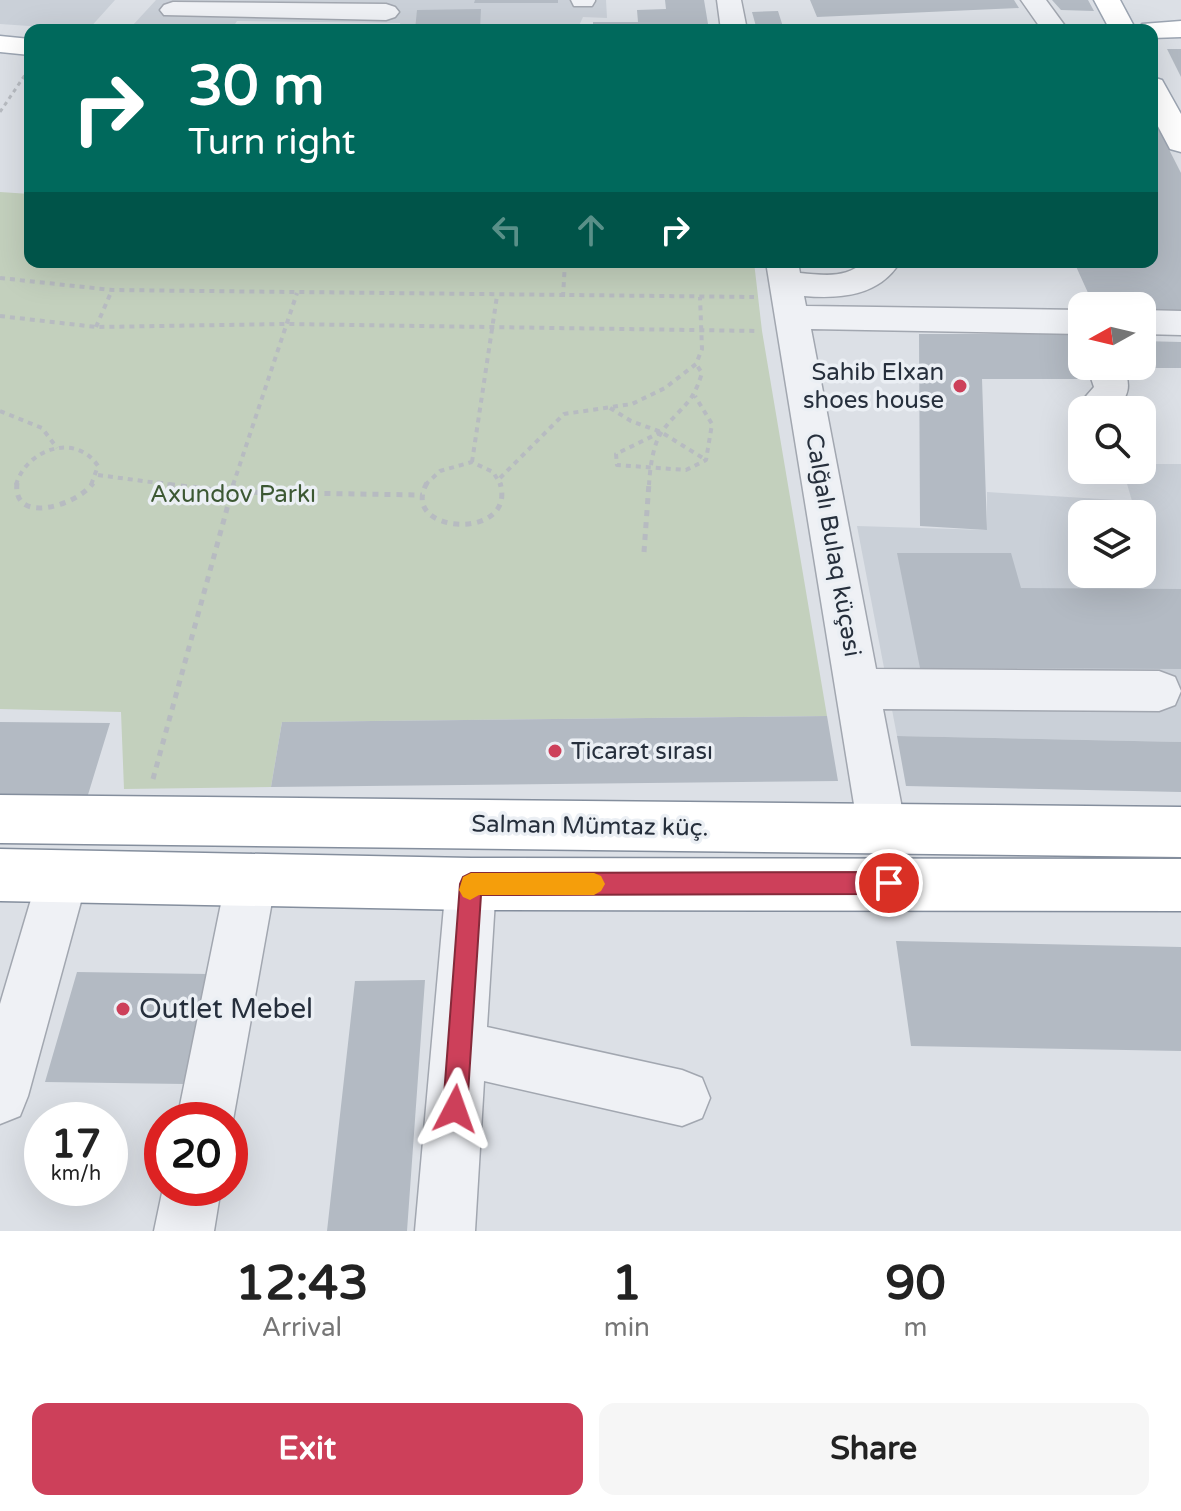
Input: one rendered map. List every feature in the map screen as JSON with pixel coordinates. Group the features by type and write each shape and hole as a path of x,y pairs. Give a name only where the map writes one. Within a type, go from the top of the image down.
{"main road":[{"path":"1107,0 1120,24"},
{"path":"1158,30 1181,29"},
{"path":"0,44 24,46"},
{"path":"1158,98 1181,143"},
{"name":"Salman Mümtaz küç.","path":"0,819 1181,832"},
{"path":"251,879 262,823"},
{"path":"882,829 889,883"},
{"path":"0,875 471,884 1181,885"}],"street":[{"path":"729,0 733,24"},
{"path":"1033,0 1051,24"},
{"path":"173,10 386,14"},
{"path":"777,298 864,280 877,268"},
{"path":"777,298 1068,321"},
{"name":"Calğalı Bulaq küçəsi","path":"777,298 859,689 882,829"},
{"path":"1156,322 1181,323"},
{"path":"859,689 1159,691"},
{"path":"0,1096 63,876"},
{"path":"208,1102 251,879"},
{"path":"445,1231 471,884"},
{"path":"459,1048 682,1098"},
{"path":"184,1231 189,1206"}],"path":[{"path":"0,112 24,77"},
{"path":"563,297 565,268"},
{"path":"0,278 112,290 777,298"},
{"path":"96,327 112,290"},
{"path":"151,789 231,492 297,293"},
{"path":"472,462 497,296"},
{"path":"500,478 564,414 632,404 665,388 696,364 702,349 700,297"},
{"path":"0,316 96,327 286,324 702,330 777,298"},
{"path":"696,364 702,373 695,396 661,432 616,454 617,465 686,470 706,460"},
{"path":"695,396 712,424 706,460"},
{"path":"610,407 631,421 661,432 706,460"},
{"path":"0,411 45,428 55,436 57,448"},
{"path":"644,552 650,468 661,432"},
{"path":"75,447 89,452 97,462 98,475 90,489 76,500 57,507 38,509 23,503 16,492 16,479 25,465 40,454 57,448 75,447"},
{"path":"472,462 488,467 500,478 504,491 500,505 489,517 472,525 454,526 437,520 426,509 422,495 427,481 438,470 454,463 472,462"},
{"path":"98,475 231,492 422,495"}],"shaded area":[{"path":"0,0 115,0 93,24 0,24"},
{"path":"156,0 606,0 607,18 583,17 580,24 237,21 235,24 134,24"},
{"path":"1156,464 1181,464 1181,742 897,736 857,526 987,530 987,492 1116,500 1068,500 1068,588 1156,588 1156,500 1132,500 1127,484 1156,484"}],"green space":[{"name":"Axundov Parkı","path":"0,192 24,194 24,268 755,268 762,331 827,716 282,722 271,787 124,789 121,712 0,709"}],"building":[{"path":"475,0 558,0 558,3 474,3"},
{"path":"665,0 704,0 708,24 593,24 638,22 637,10 666,9"},
{"path":"810,0 1014,0 1019,8 817,17"},
{"path":"1052,0 1088,0 1094,11 1061,10"},
{"path":"481,9 480,24 416,24 417,10"},
{"path":"778,11 782,24 755,24 752,12"},
{"path":"1167,49 1181,49 1181,77"},
{"path":"1158,128 1181,173 1181,314 1156,314 1156,292 1088,292 1077,268 1158,268"},
{"path":"919,334 1068,334 1068,379 982,379 987,530 920,526"},
{"path":"1156,341 1181,342 1181,368 1156,368"},
{"path":"897,553 1011,553 1021,588 1181,589 1181,669 920,668"},
{"name":"Ticarət sırası","path":"827,716 838,781 271,787 282,722"},
{"path":"0,722 110,723 87,798 0,797"},
{"path":"897,736 1181,742 1181,792 906,786"},
{"path":"896,941 1181,947 1181,1051 911,1046"},
{"path":"77,972 208,974 184,1084 45,1082"},
{"path":"425,980 407,1231 327,1231 355,981"}],"slow traffic":[{"path":"470,890 471,884 594,884"}],"place":[{"name":"Sahib Elxan shoes house","path":"960,386"},
{"name":"Ticarət sırası","path":"555,751"},
{"name":"Outlet Mebel","path":"123,1009"}],"route":[{"path":"455,1109 471,884 889,883"}]}
